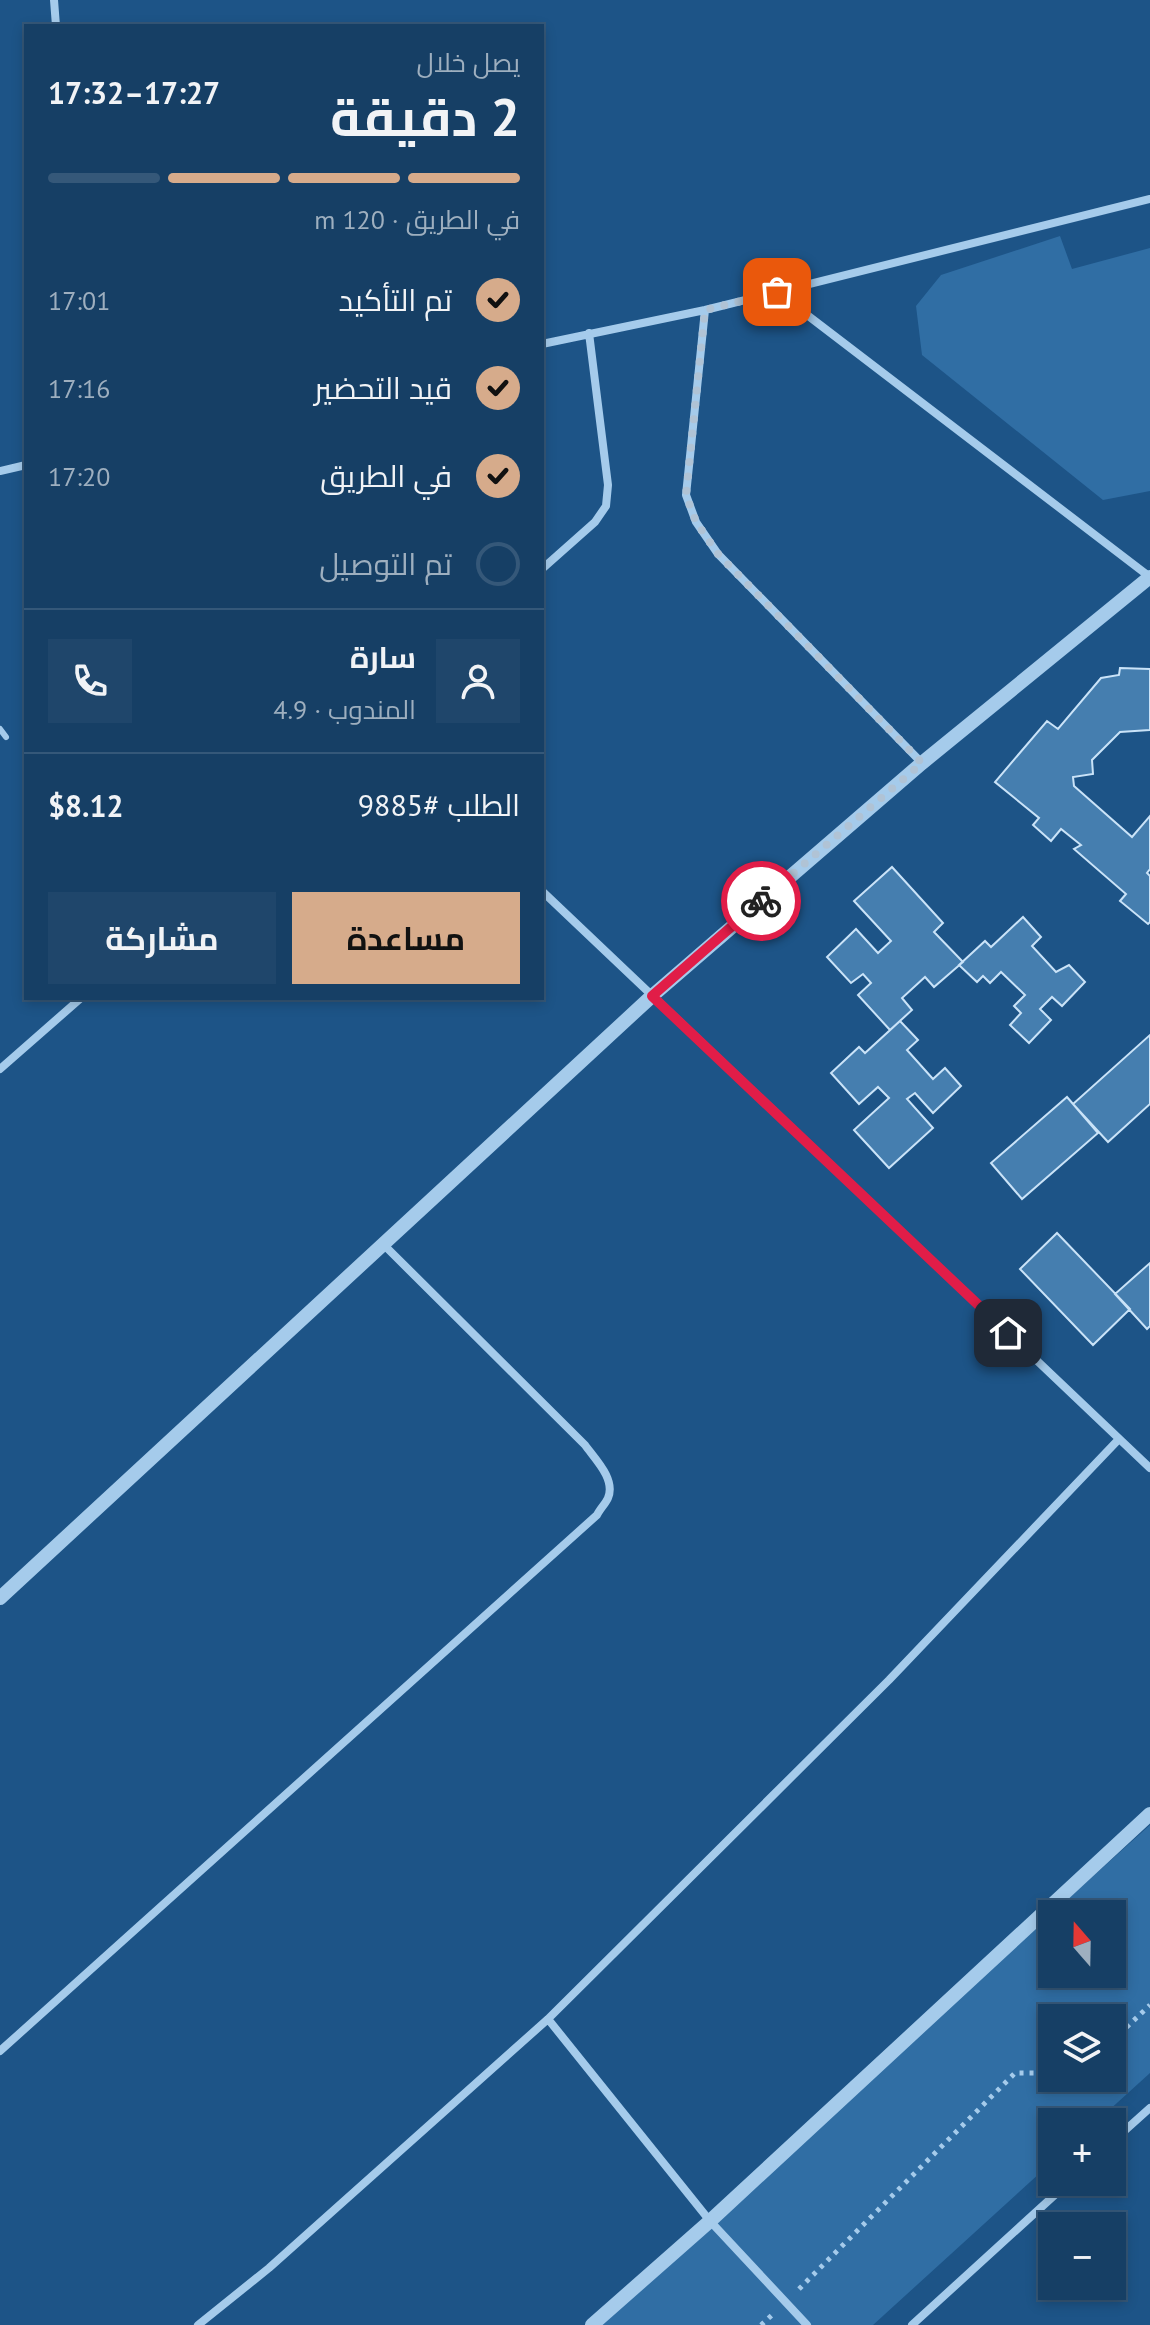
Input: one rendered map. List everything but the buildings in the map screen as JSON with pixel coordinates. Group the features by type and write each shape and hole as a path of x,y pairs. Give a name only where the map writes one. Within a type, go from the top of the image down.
{"street":[{"path":"54,0 56,24"},
{"path":"544,344 705,310 1150,199"},
{"path":"0,1598 652,996 922,763 1150,577 777,292"},
{"path":"705,310 686,495 696,522 718,554 922,763"},
{"path":"544,567 595,522 606,506 608,485 589,333"},
{"path":"0,471 24,465"},
{"path":"544,893 1150,1468"},
{"path":"0,1069 79,1000"},
{"path":"0,2051 597,1515 609,1497 610,1484 585,1445 384,1245"},
{"path":"198,2325 269,2268 548,2019 889,1680 1119,1439"},
{"path":"592,2325 710,2221 1150,1814"},
{"path":"548,2019 710,2221 807,2325"},
{"path":"1126,2129 1150,2108"},
{"path":"912,2325 1054,2196"}],"lane":[{"path":"0,729 6,737"}],"path":[{"path":"1126,2028 1150,2005"},
{"path":"761,2325 1015,2073 1038,2073"}],"shaded area":[{"path":"1060,236 1072,269 1150,248 1150,491 1103,500 922,355 916,306 941,275"},
{"path":"1150,1825 1150,2073 1111,2108 1038,2108 1038,2175 873,2325 594,2325 1038,1926 1038,1988 1126,1988 1126,1900 1067,1900"}],"way so far":[{"path":"761,901 922,763 718,554 696,522 686,495 705,310 777,292"}],"route":[{"path":"761,901 652,996 1008,1333"}]}
